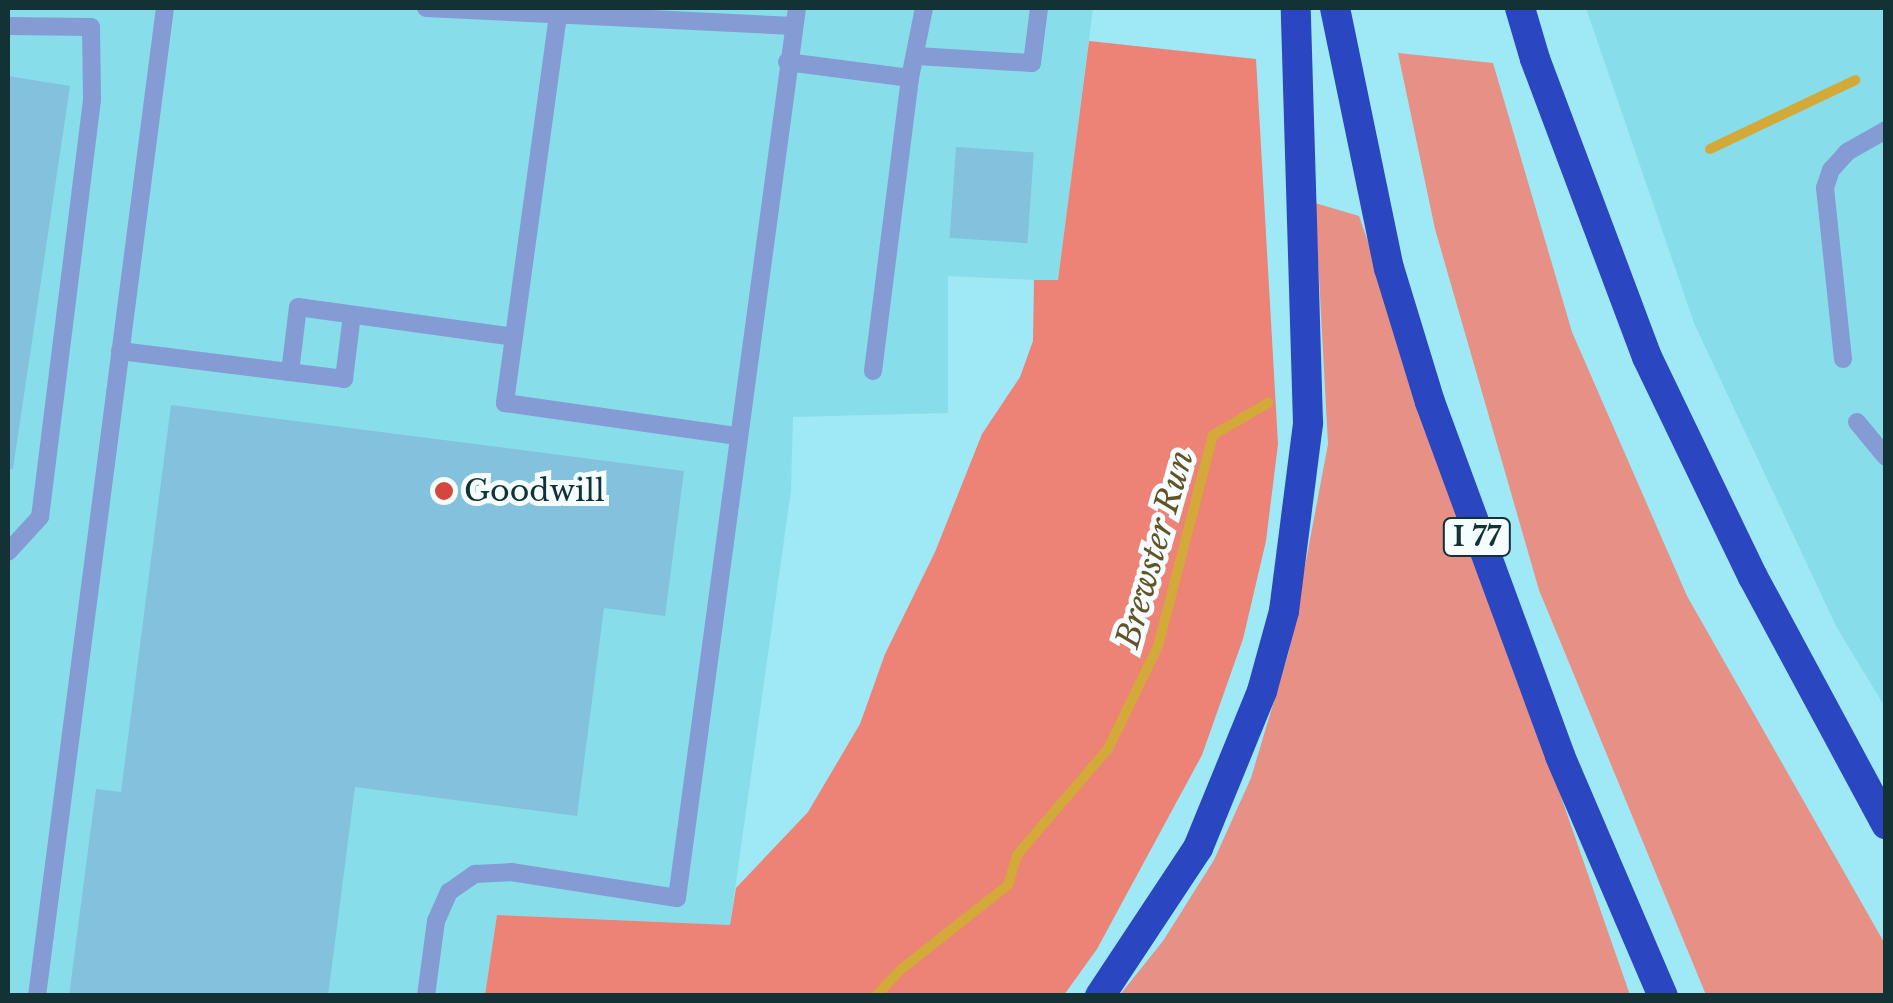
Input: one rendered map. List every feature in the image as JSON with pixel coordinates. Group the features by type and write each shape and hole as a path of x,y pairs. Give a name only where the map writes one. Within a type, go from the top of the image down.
{"highway":[{"path":"1100,996 1198,848 1262,690 1284,611 1308,423 1296,8"},
{"name":"I 77","path":"1335,8 1389,268 1473,528 1560,756 1662,996"},
{"path":"1520,8 1534,59 1646,357 1753,577 1876,799 1886,824"}],"lane":[{"path":"37,996 165,8"},
{"path":"426,8 795,17 677,898 511,872 475,874 449,892 436,920 426,996"},
{"path":"874,371 910,78 924,8"},
{"path":"917,56 1032,63 1040,8"},
{"path":"558,11 505,403 736,436"},
{"path":"8,26 90,27 92,100 40,517 8,552"},
{"path":"788,62 910,78"},
{"path":"1843,359 1825,188 1831,170 1847,152 1886,130"},
{"path":"290,372 298,307 514,337"},
{"path":"120,351 344,379 352,315"},
{"path":"1858,422 1886,458"}],"shaded area":[{"path":"8,8 1093,8 1058,281 948,276 948,413 793,417 791,490 730,925 497,915 485,995 8,995"},
{"path":"1586,8 1885,8 1885,707 1837,628 1694,323"},
{"path":"1089,41 1256,59 1278,444 1266,541 1243,639 1202,755 1097,949 1064,995 485,995 497,915 730,925 736,888 808,812 860,724 885,654 935,552 982,434 1020,377 1033,341 1034,280 1058,280"},
{"path":"1398,53 1493,63 1572,332 1687,596 1885,944 1885,995 1706,995 1539,590 1435,229"},
{"path":"1315,203 1359,216 1630,995 1119,996 1163,941 1214,860 1251,778 1289,651 1328,444"}],"building":[{"path":"8,76 70,86 13,469 8,469"},
{"path":"956,147 1034,152 1027,243 950,238"},
{"path":"171,405 684,471 665,616 604,608 577,816 355,787 328,996 69,996 96,789 121,792"}],"waterway":[{"name":"Brewster Run","path":"1710,149 1855,80"},
{"name":"Brewster Run","path":"876,996 899,971 1008,885 1017,855 1108,749 1158,646 1213,435 1268,403"}],"place":[{"name":"Goodwill","path":"444,491"}]}
